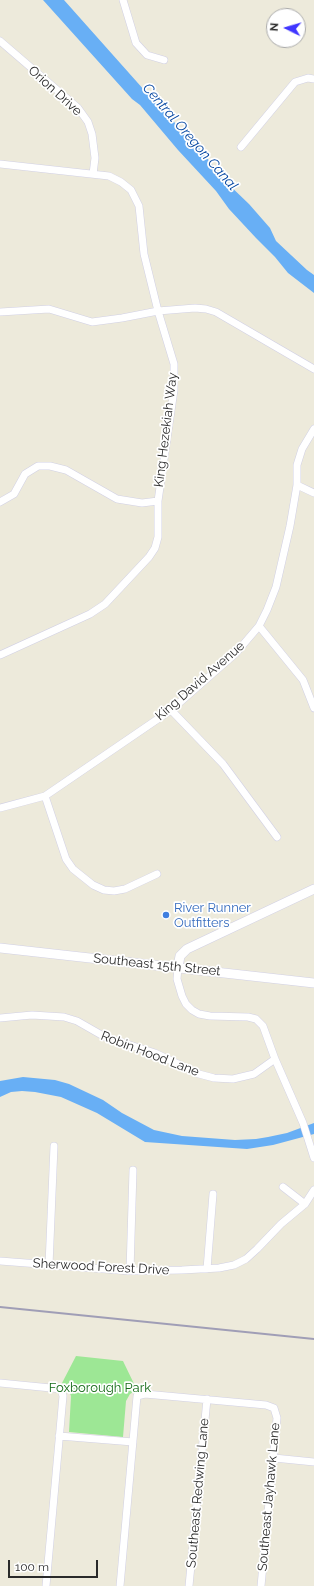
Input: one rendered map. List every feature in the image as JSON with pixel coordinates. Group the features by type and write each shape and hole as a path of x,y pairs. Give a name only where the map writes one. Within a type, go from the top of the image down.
{"main road":[{"path":"178,967 180,956 187,949 314,889"},
{"name":"Southeast 15th Street","path":"0,948 314,983"}],"street":[{"path":"123,0 136,43 147,55 164,60"},
{"name":"Orion Drive","path":"0,41 78,108 88,122 92,134 95,158 93,174"},
{"path":"241,147 295,82 311,78"},
{"name":"King Hezekiah Way","path":"0,164 109,176 121,182 131,190 139,206 144,254 158,311 174,364 174,390 158,501 158,537 155,548 105,604 90,614 0,655"},
{"path":"0,312 49,309 92,322 158,311 195,308 206,309 216,312 314,369"},
{"name":"King David Avenue","path":"0,808 45,796 171,710 236,653 259,626 268,610 276,587 290,526 297,485 297,465 302,449 314,429"},
{"path":"0,502 14,494 25,474 38,466 50,466 66,470 117,499 142,503 158,501"},
{"path":"297,485 314,493"},
{"path":"259,626 303,680 314,708"},
{"path":"171,710 223,764 277,837"},
{"path":"45,796 66,859 73,869 93,885 104,890 114,891 126,889 157,874"},
{"path":"178,967 178,979 182,996 186,1004 192,1010 199,1014 210,1016 241,1016 256,1019 263,1026 275,1059 303,1124 314,1158"},
{"name":"Robin Hood Lane","path":"0,1018 32,1015 64,1017 77,1021 105,1038 155,1053 199,1074 214,1078 233,1079 254,1074 275,1059"},
{"path":"49,1265 54,1146"},
{"path":"130,1271 133,1170"},
{"path":"283,1187 305,1204"},
{"name":"Sherwood Forest Drive","path":"0,1261 130,1271 207,1268 234,1265 246,1259 257,1250 281,1224 305,1204 314,1190"},
{"path":"207,1268 213,1194"},
{"path":"0,1383 61,1389 63,1396 46,1586"},
{"path":"120,1586 138,1396 145,1394 207,1400"},
{"name":"Southeast Jayhawk Lane","path":"207,1400 266,1405 274,1408 277,1418 261,1586"},
{"name":"Southeast Redwing Lane","path":"189,1586 207,1400"},
{"path":"59,1436 133,1442"},
{"path":"274,1458 314,1462"}],"green space":[{"name":"Foxborough Park","path":"76,1356 123,1361 137,1390 130,1394 126,1401 123,1437 69,1432 71,1396 68,1388 62,1383"}],"water":[{"path":"43,0 64,0 153,100 200,149 224,180 249,204 270,228 276,241 314,275 314,293 288,273 275,257 229,209 216,191 178,150 140,105 132,99"},
{"path":"23,1077 55,1080 69,1084 103,1100 122,1113 154,1130 182,1136 235,1140 256,1139 287,1133 314,1123 314,1134 273,1145 247,1149 145,1142 97,1113 61,1097 22,1091 11,1092 0,1097 0,1081"}],"railway":[{"path":"0,1307 314,1339"}],"place":[{"name":"River Runner Outfitters","path":"166,915"}],"water label":[{"name":"Central Oregon Canal","path":"190,137"}]}
